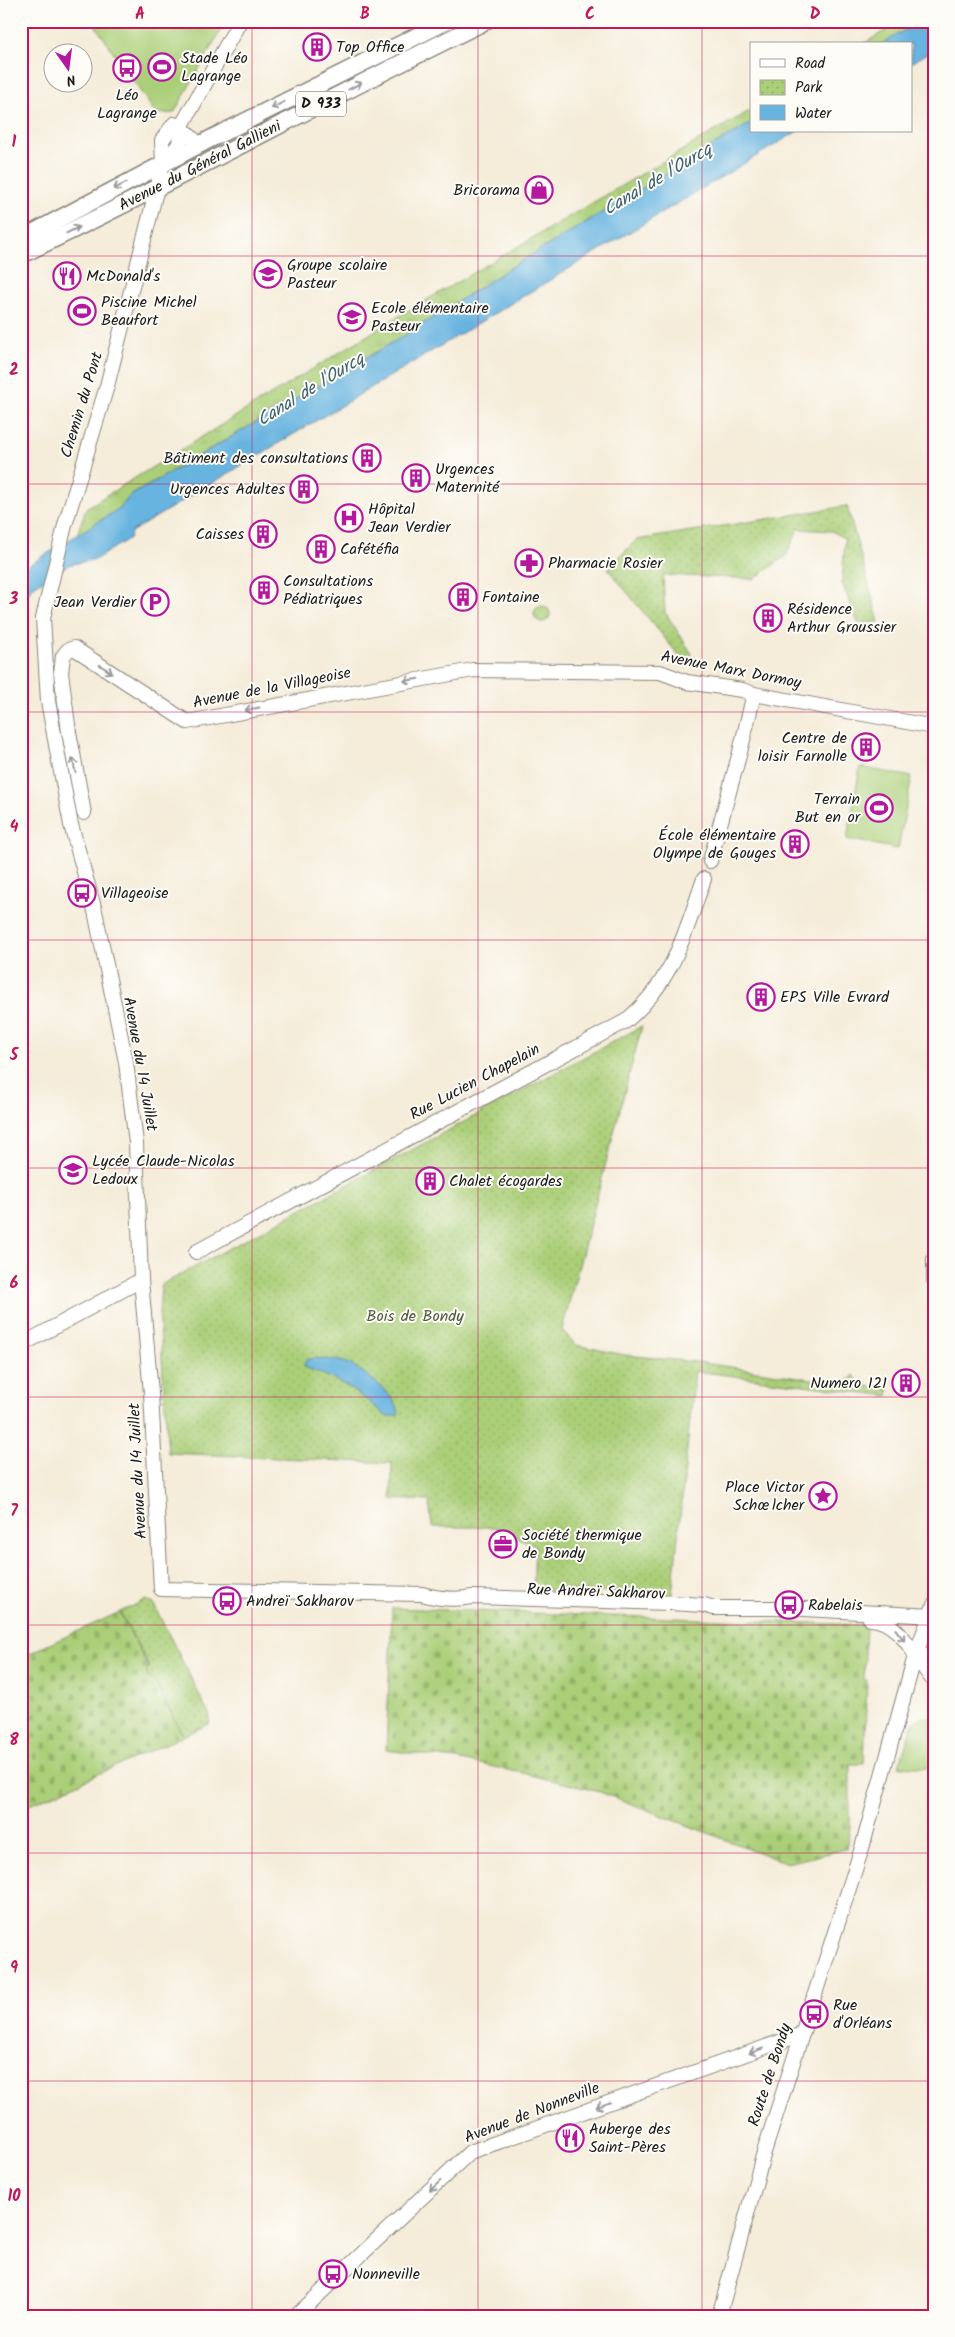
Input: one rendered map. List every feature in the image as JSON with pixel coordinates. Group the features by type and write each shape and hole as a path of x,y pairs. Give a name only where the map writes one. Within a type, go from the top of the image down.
{"main road":[{"name":"Avenue du Général Gallieni","path":"21,239 200,145 447,21"},
{"name":"Avenue du Général Gallieni","path":"21,255 157,189 389,68 486,21"}],"street":[{"path":"200,145 188,136 181,127 240,21"},
{"name":"Chemin du Pont","path":"43,611 70,510 111,372 163,164 162,140 174,124 181,127"},
{"name":"Avenue du 14 Juillet","path":"43,611 48,701 71,825 95,911 126,1062 137,1153 141,1280 152,1402 161,1589"},
{"name":"Avenue de la Villageoise","path":"84,813 69,732 61,673 63,656 68,650 74,648 186,722 460,672"},
{"name":"Avenue Marx Dormoy","path":"460,672 474,670 660,672 687,682 742,690 754,694 934,727"},
{"path":"710,861 754,694"},
{"name":"Rue Lucien Chapelain","path":"196,1252 626,1020 653,995 670,968 704,879"},
{"path":"934,1259 934,1280"},
{"path":"21,1336 125,1280 141,1280"},
{"path":"21,1345 141,1280"},
{"name":"Rue Andreï Sakharov","path":"161,1589 228,1592 295,1590 422,1594 434,1598 452,1599 473,1597 671,1603 704,1605 714,1608 932,1612"},
{"name":"Rue Andreï Sakharov","path":"228,1592 272,1598 544,1607 553,1605 627,1608 660,1612 876,1619 886,1622 926,1657 934,1681"},
{"path":"926,1657 932,1612"},
{"path":"926,1657 934,1632"},
{"name":"Route de Bondy","path":"719,2316 764,2152 862,1848 885,1767 926,1657"},
{"name":"Avenue de Nonneville","path":"296,2316 470,2152 802,2034"}],"green space":[{"name":"Stade Léo Lagrange","path":"92,21 226,21 174,113 156,114"},
{"path":"901,21 921,21 887,42 866,42"},
{"path":"750,111 750,124 510,268 407,334 130,496 120,508 77,535 86,508 394,319"},
{"path":"847,506 879,622 858,623 842,583 845,539 832,531 798,529 786,556 754,579 663,575 665,612 692,654 685,663 608,569 636,540"},
{"path":"542,606 550,614 542,622 534,614"},
{"name":"Terrain But en or","path":"860,767 912,777 898,849 847,839"},
{"name":"Bois de Bondy","path":"642,1026 562,1330 576,1345 625,1355 697,1362 845,1384 854,1375 859,1385 889,1389 888,1396 695,1371 672,1595 533,1589 535,1545 494,1527 432,1527 429,1501 391,1499 392,1463 168,1453 159,1312 161,1285"},
{"path":"146,1600 153,1603 210,1716 209,1724 183,1736 155,1681 149,1678 146,1672 149,1666 120,1612"},
{"path":"392,1608 866,1625 864,1680 867,1680 864,1764 850,1764 850,1828 846,1849 787,1863 600,1792 456,1759 386,1750"},
{"path":"120,1612 183,1736 21,1809 21,1657"},
{"path":"923,1717 934,1717 934,1763 931,1763 931,1768 899,1766 913,1723"}],"water":[{"path":"920,21 934,21 934,49 912,62 912,42 885,42"},
{"name":"Canal de l'Ourcq","path":"750,124 750,132 796,132 131,532 130,538 96,559 68,565 35,585 21,603 21,570 120,508 130,496 407,334 510,268"},
{"path":"314,1358 345,1362 363,1372 388,1394 398,1409 398,1415 387,1417 368,1401 348,1388 328,1376 304,1367 306,1360"}],"place":[{"name":"Top Office","path":"317,47"},
{"name":"Stade Léo Lagrange","path":"162,67"},
{"name":"Léo Lagrange","path":"127,68"},
{"name":"Bricorama","path":"539,190"},
{"name":"Groupe scolaire Pasteur","path":"268,274"},
{"name":"McDonald's","path":"67,276"},
{"name":"Piscine Michel Beaufort","path":"82,311"},
{"name":"Ecole élémentaire Pasteur","path":"352,317"},
{"name":"Bâtiment des consultations","path":"367,458"},
{"name":"Urgences Maternité","path":"416,478"},
{"name":"Urgences Adultes","path":"304,489"},
{"name":"Hôpital Jean Verdier","path":"349,518"},
{"name":"Caisses","path":"263,534"},
{"name":"Cafétéfia","path":"321,549"},
{"name":"Pharmacie Rosier","path":"529,563"},
{"name":"Consultations Pédiatriques","path":"264,590"},
{"name":"Fontaine","path":"463,597"},
{"name":"Jean Verdier","path":"155,602"},
{"name":"Résidence Arthur Groussier","path":"768,618"},
{"name":"Centre de loisir Farnolle","path":"866,747"},
{"name":"Terrain But en or","path":"879,808"},
{"name":"École élémentaire Olympe de Gouges","path":"795,844"},
{"name":"Villageoise","path":"82,893"},
{"name":"EPS Ville Evrard","path":"761,997"},
{"name":"Lycée Claude-Nicolas Ledoux","path":"73,1170"},
{"name":"Chalet écogardes","path":"430,1181"},
{"name":"Numero 121","path":"906,1383"},
{"name":"Place Victor Schœlcher","path":"823,1496"},
{"name":"Société thermique de Bondy","path":"503,1544"},
{"name":"Andreï Sakharov","path":"227,1601"},
{"name":"Rabelais","path":"789,1605"},
{"name":"Rue d'Orléans","path":"814,2014"},
{"name":"Auberge des Saint-Pères","path":"570,2138"},
{"name":"Nonneville","path":"333,2274"}]}
